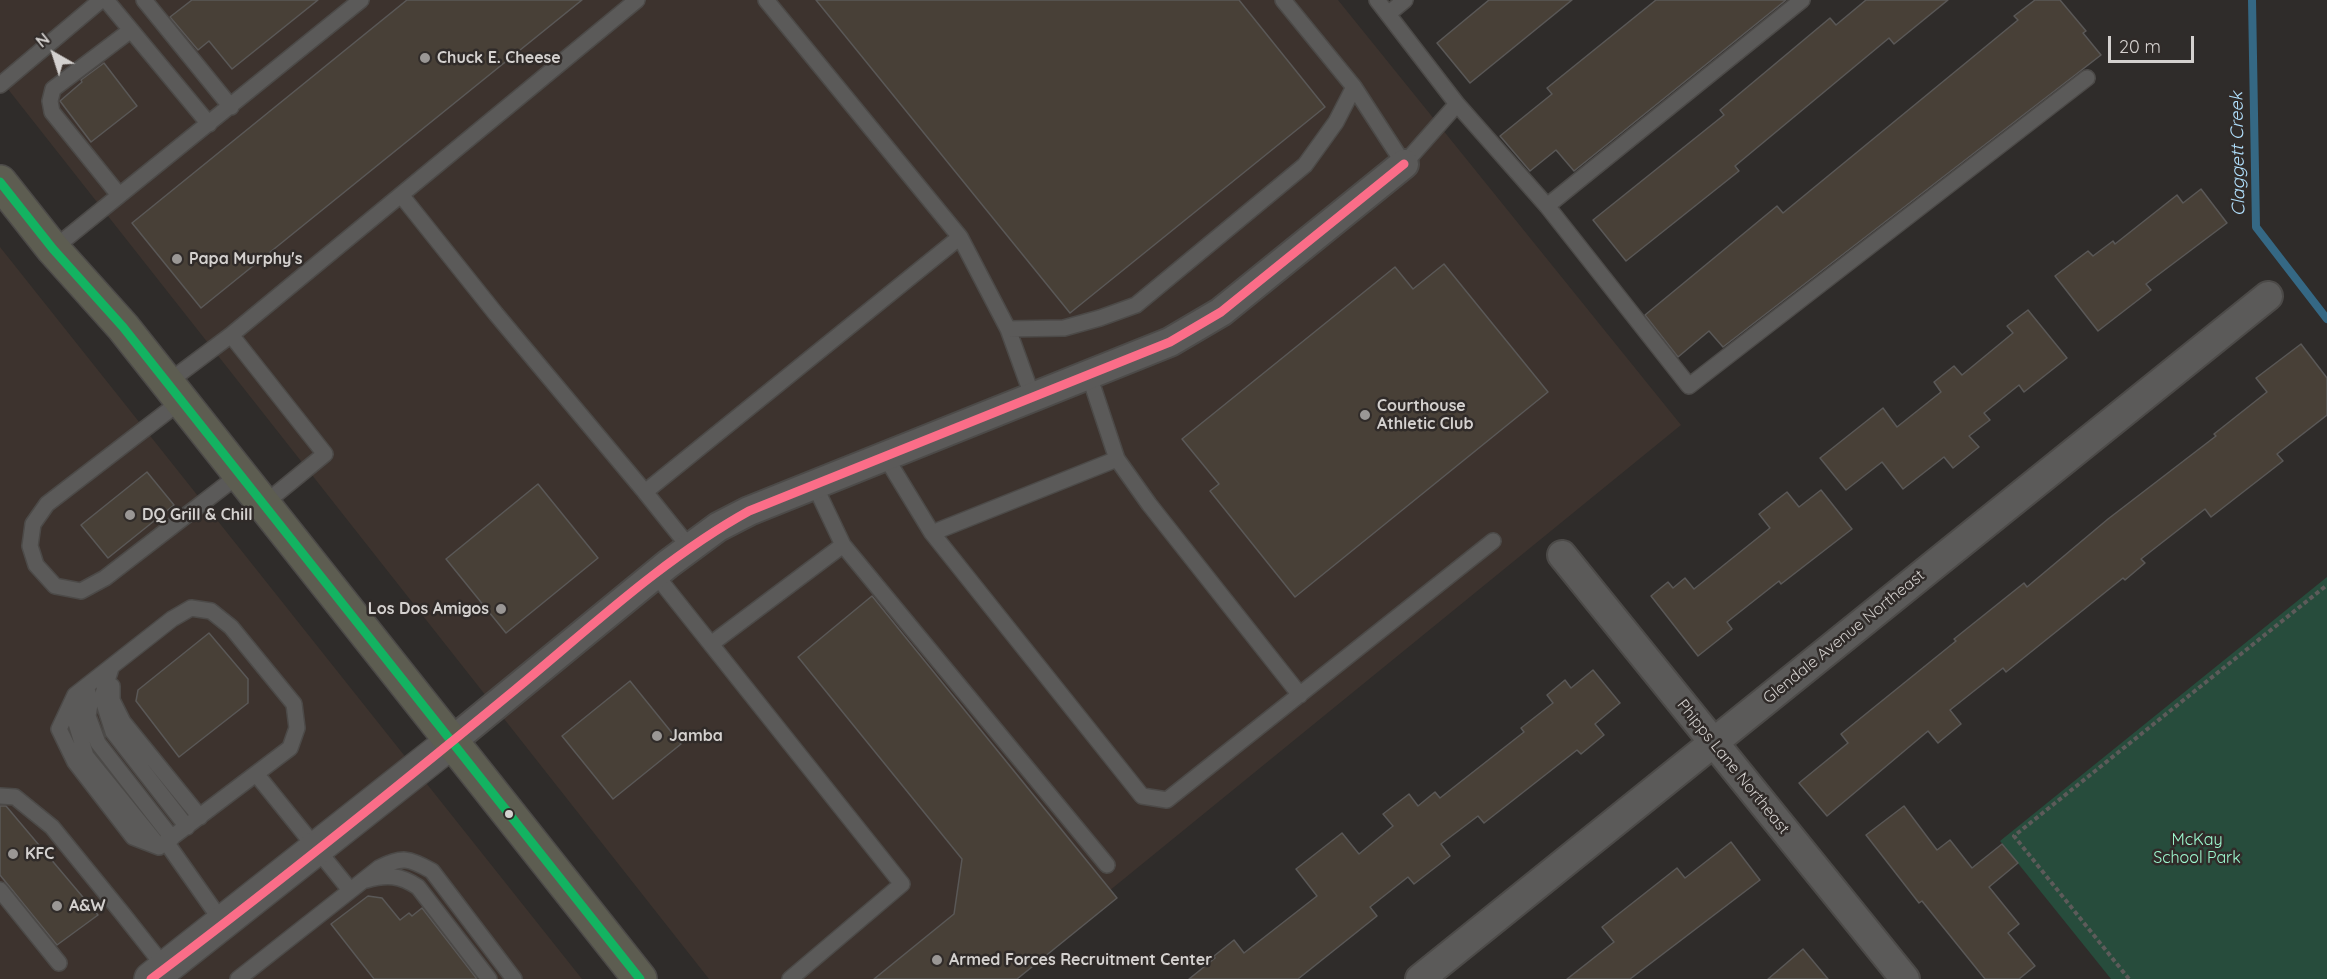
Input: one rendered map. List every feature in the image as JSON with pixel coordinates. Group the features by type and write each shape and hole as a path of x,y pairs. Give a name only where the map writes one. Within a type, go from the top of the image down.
{"main road":[{"path":"0,182 53,249 123,327 640,979"}],"street":[{"path":"163,975 223,923 451,742 655,574 718,527 749,511 814,484 1170,342 1221,312 1404,164"},
{"name":"Glendale Avenue Northeast","path":"1420,979 2268,296"},
{"name":"Phipps Lane Northeast","path":"1562,555 1905,979"}],"lane":[{"path":"0,85 101,0"},
{"path":"106,0 209,124"},
{"path":"144,0 231,107"},
{"path":"53,249 361,0"},
{"path":"240,474 105,578 81,591 55,586 36,565 30,546 33,524 47,504 174,392 231,335 637,0"},
{"path":"766,0 960,237 1008,330 1033,398"},
{"path":"1283,0 1354,87 1404,164 1457,104"},
{"path":"1377,0 1457,104 1547,206 1689,386 2088,78"},
{"path":"1388,14 1405,0"},
{"path":"1547,206 1802,0"},
{"path":"119,195 52,112 50,101 53,89 131,30"},
{"path":"1008,330 1064,328 1136,305 1305,165 1336,122 1354,87"},
{"path":"401,195 690,548"},
{"path":"645,492 960,237"},
{"path":"231,335 325,454 264,504"},
{"path":"1089,375 1117,459 1149,504 1300,695"},
{"path":"885,456 932,533 1142,796 1167,801 1493,541"},
{"path":"932,533 1117,459"},
{"path":"814,484 843,544 1107,865"},
{"path":"711,644 843,544"},
{"path":"655,574 902,884 790,979"},
{"path":"166,843 290,748 297,728 294,704 231,627 211,611 191,608 172,619 111,668 83,696 76,723 86,756 166,843 223,923"},
{"path":"111,668 112,699 123,722 200,817"},
{"path":"111,668 102,697 112,732 187,827"},
{"path":"257,775 350,890"},
{"path":"0,796 15,797 52,827 122,913 163,975"},
{"path":"238,979 363,880 396,859 413,861 432,871 514,979"},
{"path":"363,880 393,876 405,878 418,887 489,979"},
{"path":"0,890 59,963"}],"path":[{"path":"2129,979 2014,836 2327,585"}],"shaded area":[{"path":"0,0 1338,0 1681,425 1001,979 709,979 0,79"},
{"path":"0,247 582,979 0,979"}],"green space":[{"name":"McKay School Park","path":"2327,577 2327,979 2111,979 2000,841"}],"building":[{"path":"192,0 318,0 232,69 209,41 198,50 170,17"},
{"path":"407,0 582,0 201,308 132,223"},
{"path":"816,0 1239,0 1325,107 1070,313"},
{"path":"1489,0 1572,0 1470,83 1437,43"},
{"path":"1656,0 1786,0 1574,171 1556,150 1530,171 1500,136 1552,94 1547,88"},
{"path":"1866,0 1948,0 1894,44 1889,38 1735,166 1739,171 1626,261 1593,220 1724,115 1720,110 1830,18 1836,25"},
{"path":"2035,0 2060,0 2086,31 2083,33 2101,55 1723,347 1709,331 1678,357 1645,315 1777,206 1783,213 2018,20 2014,16"},
{"path":"104,63 137,106 91,142 60,101 82,82 81,80"},
{"path":"2201,189 2227,223 2146,284 2151,290 2098,331 2055,276 2088,251 2093,256 2113,241 2115,244 2177,195 2183,203"},
{"name":"Courthouse Athletic Club","path":"1444,264 1548,392 1295,597 1210,491 1219,484 1182,439 1395,267 1413,289"},
{"path":"2028,310 2067,358 2024,392 2019,385 1984,413 1990,420 1969,436 1979,447 1953,468 1944,457 1903,489 1882,462 1846,490 1820,458 1883,408 1897,427 1941,392 1934,382 1954,366 1962,375 2013,333 2007,326"},
{"path":"2301,344 2327,378 2327,415 2277,454 2283,461 2211,517 2205,509 2141,559 2145,563 2125,580 2123,578 2006,672 2003,668 1950,710 1961,724 1938,743 1928,731 1827,816 1799,783 1848,743 1841,734 2024,583 2027,587 2108,519 2216,436 2214,434 2267,392 2256,378"},
{"path":"147,472 174,505 108,558 81,525"},
{"path":"538,484 598,558 506,633 446,559"},
{"path":"1821,490 1852,529 1781,584 1779,581 1727,622 1732,629 1698,656 1651,596 1668,582 1673,588 1685,578 1694,589 1770,528 1759,514 1787,492 1799,507"},
{"path":"872,596 1117,898 1017,979 874,979 954,914 962,859 798,657"},
{"path":"209,633 248,679 248,703 179,757 136,701 138,690"},
{"path":"1593,670 1620,703 1595,724 1604,735 1581,754 1577,750 1484,823 1478,816 1441,844 1450,856 1414,884 1408,877 1370,907 1377,916 1298,979 1189,979 1234,940 1244,953 1317,896 1296,869 1342,833 1359,854 1393,826 1383,814 1409,794 1418,806 1435,792 1440,798 1524,732 1521,728 1553,703 1547,695 1565,680 1571,688"},
{"path":"630,681 681,744 613,799 562,736"},
{"path":"0,806 6,806 98,915 57,945 0,875"},
{"path":"1904,806 1937,850 1950,840 1972,868 2002,844 2018,863 1989,887 2019,924 2008,933 2035,966 2019,979 1985,979 1922,901 1919,903 1866,835"},
{"path":"1731,842 1760,880 1630,979 1567,979 1614,942 1602,927 1677,868 1685,878"},
{"path":"368,896 382,898 400,920 409,913 412,916 422,908 477,979 374,979 331,924"},
{"path":"1803,949 1828,979 1768,979"}],"waterway":[{"name":"Claggett Creek","path":"2252,0 2256,227 2327,319"}],"transit line":[{"path":"151,979 380,800 629,594 687,550 749,511 1170,342 1221,312 1404,164"},
{"path":"0,182 53,249 123,327 640,979"}],"place":[{"name":"Chuck E. Cheese","path":"425,58"},
{"name":"Papa Murphy's","path":"177,259"},
{"name":"Courthouse Athletic Club","path":"1365,415"},
{"name":"DQ Grill & Chill","path":"130,515"},
{"name":"Los Dos Amigos","path":"501,609"},
{"name":"Jamba","path":"657,736"},
{"name":"KFC","path":"13,854"},
{"name":"A&W","path":"57,906"},
{"name":"Armed Forces Recruitment Center","path":"937,960"}]}
